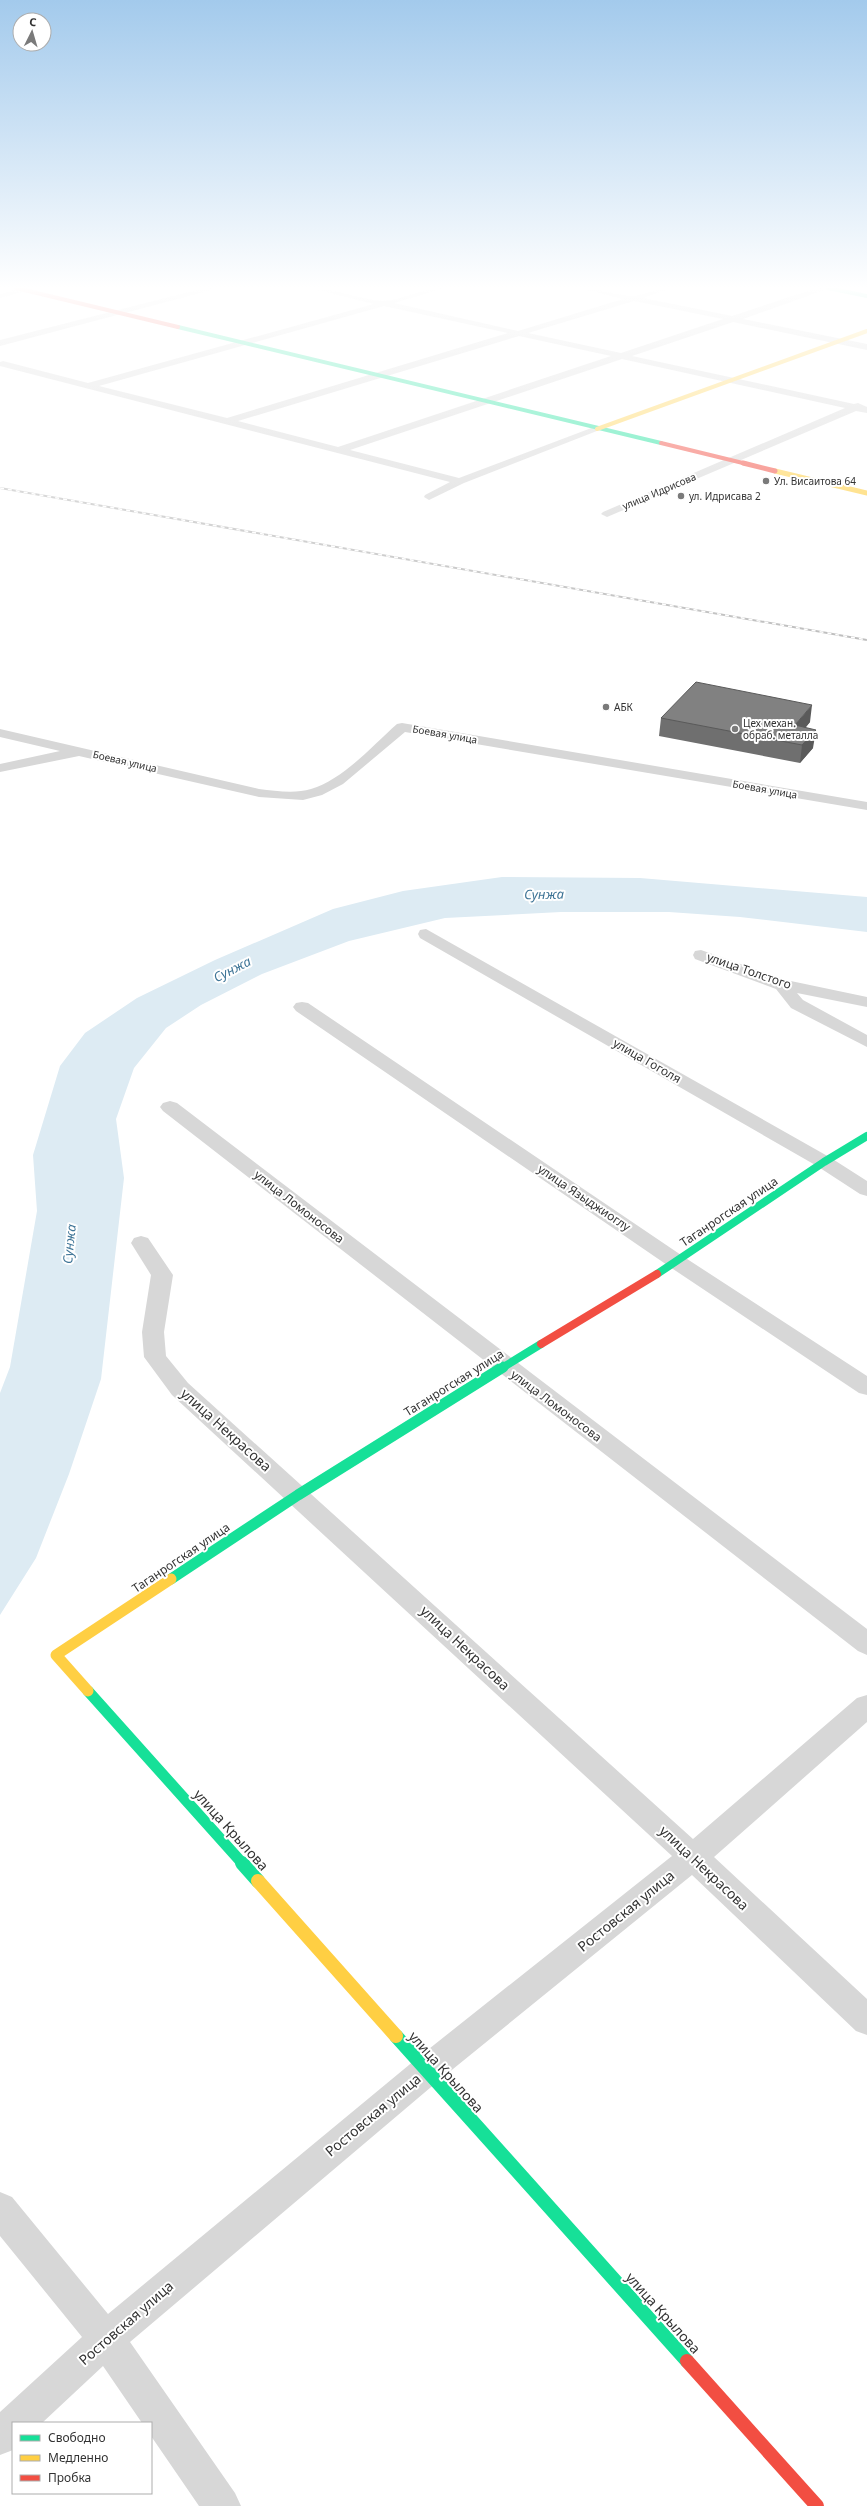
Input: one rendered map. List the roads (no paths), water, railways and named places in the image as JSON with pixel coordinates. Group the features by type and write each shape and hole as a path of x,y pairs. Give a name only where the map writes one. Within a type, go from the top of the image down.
{"main road":[{"path":"498,405 867,493"},
{"path":"596,428 661,405"},
{"name":"Таганрогская улица","path":"56,1655 298,1495 504,1366 677,1262 824,1162 867,1136"},
{"name":"улица Крылова","path":"56,1655 426,2071 817,2506"}],"street":[{"path":"161,405 460,481"},
{"path":"226,422 282,405"},
{"path":"339,450 477,405"},
{"path":"847,405 856,407"},
{"name":"улица Идрисова","path":"607,514 856,407 867,406"},
{"path":"429,497 460,481 596,428"},
{"name":"Боевая улица","path":"0,733 259,793 301,796 330,787 402,727 867,806"},
{"path":"0,768 82,751"},
{"name":"улица Гоголя","path":"426,934 824,1162 867,1190"},
{"name":"улица Толстого","path":"701,955 782,985 836,994 867,1002"},
{"path":"782,985 797,1004 867,1042"},
{"name":"улица Языджиоглу","path":"302,1006 677,1262 867,1387"},
{"name":"улица Ломоносова","path":"170,1107 504,1366 867,1644"},
{"name":"улица Некрасова","path":"141,1243 162,1275 153,1332 155,1357 180,1389 298,1495 693,1857 867,2020"},
{"name":"Ростовская улица","path":"16,2422 106,2339 426,2071 693,1857 867,1706"},
{"path":"0,2209 106,2339 222,2506"},
{"name":"Ростовская улица","path":"0,2437 12,2426"}],"water":[{"name":"Сунжа","path":"502,877 640,878 867,897 867,932 740,917 669,912 561,912 445,918 349,941 262,974 201,1005 166,1028 134,1068 116,1119 124,1178 101,1379 69,1474 36,1558 0,1615 0,1393 10,1367 37,1211 33,1155 60,1066 85,1033 137,998 215,960 333,909 403,891"}],"railway":[{"path":"0,488 867,640"}],"place":[{"name":"Ул. Висаитова 64","path":"766,481"},
{"name":"ул. Идрисава 2","path":"681,496"},
{"name":"АБК","path":"606,707"},
{"name":"Цех механ. обраб. металла","path":"735,729"}]}
